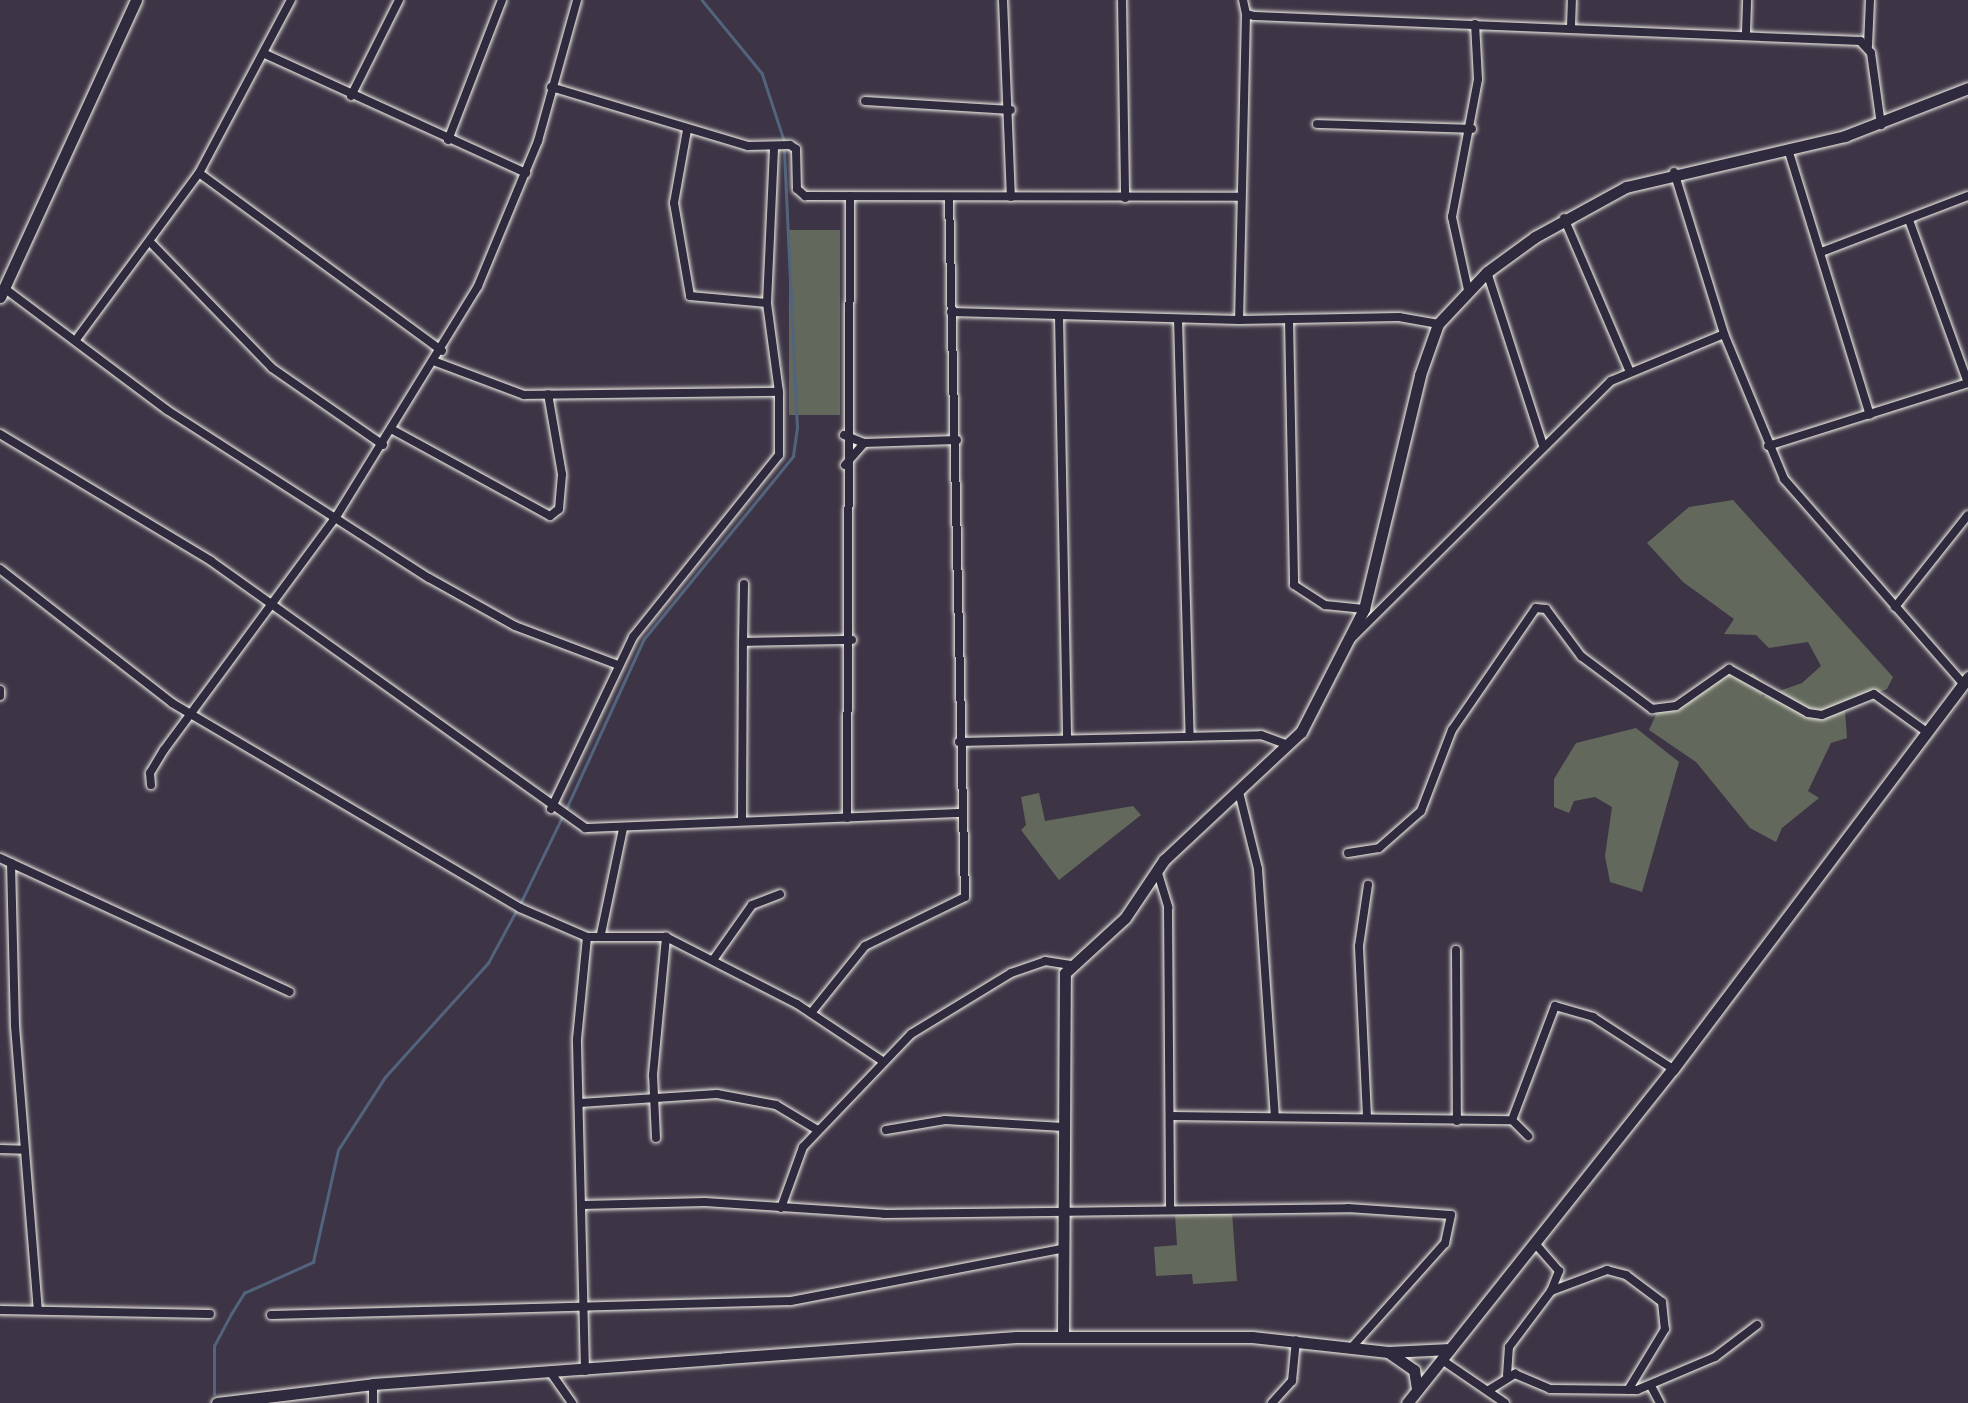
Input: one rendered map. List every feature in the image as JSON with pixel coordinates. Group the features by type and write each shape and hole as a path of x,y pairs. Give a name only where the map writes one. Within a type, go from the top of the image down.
{"street":[{"path":"136,0 2,293 78,338 167,410 515,626 618,665"},
{"path":"78,338 152,243 199,173 266,54 291,0"},
{"path":"351,96 399,0"},
{"path":"448,140 502,0"},
{"path":"151,786 150,773 275,606 383,446 478,286 526,173 577,0"},
{"path":"1003,0 1011,110 1011,197"},
{"path":"1122,0 1125,198"},
{"path":"1238,320 1238,197 1246,14 1243,0"},
{"path":"1571,26 1572,0"},
{"path":"1746,32 1747,0"},
{"path":"1870,0 1868,46 1881,125"},
{"path":"1246,14 1815,34 1868,46"},
{"path":"1468,290 1452,216 1472,129 1475,24"},
{"path":"266,54 526,173"},
{"path":"551,87 624,104 688,130 796,149 800,194 1238,197"},
{"path":"1063,1336 1062,991 1071,965 1125,918 1157,870 1290,746 1352,639 1364,610 1420,375 1438,324 1487,272 1564,218 1674,172 1881,125 1968,88"},
{"path":"865,102 1011,110"},
{"path":"1317,124 1472,129"},
{"path":"688,130 674,202 686,292 767,303"},
{"path":"553,811 618,665 643,624 774,466 782,444 767,303 782,147"},
{"path":"1788,149 1824,251 1870,415"},
{"path":"1409,1403 1673,1069 1965,679 1793,490 1768,446 1724,334 1674,172"},
{"path":"199,173 442,351"},
{"path":"848,818 852,640 844,435 850,196"},
{"path":"811,1012 865,946 962,903 957,440 949,196"},
{"path":"1824,251 1968,196"},
{"path":"1564,218 1629,370"},
{"path":"1768,446 1968,383 1909,220"},
{"path":"152,243 272,368 383,446"},
{"path":"1487,272 1543,445"},
{"path":"952,312 1238,320 1399,318 1438,324"},
{"path":"1059,316 1068,740"},
{"path":"1178,319 1190,737"},
{"path":"1289,319 1294,586 1325,604 1364,610"},
{"path":"1352,639 1543,445 1629,370 1724,334"},
{"path":"436,362 510,393 779,392"},
{"path":"393,430 550,516 559,509 562,474 548,394"},
{"path":"0,434 275,606 553,811 585,828 960,813"},
{"path":"844,435 864,443 957,440"},
{"path":"845,465 864,443"},
{"path":"1895,606 1968,515"},
{"path":"0,569 90,634 146,685 520,908 587,937 666,937 811,1012 881,1060"},
{"path":"742,821 744,584"},
{"path":"1348,853 1380,848 1421,812 1452,730 1536,608 1546,609 1581,656 1652,709 1676,706 1729,669 1808,714 1822,715 1874,694 1924,730"},
{"path":"742,642 852,640"},
{"path":"959,742 1261,735 1290,746"},
{"path":"1239,792 1258,870 1276,1116"},
{"path":"601,934 623,829"},
{"path":"0,858 290,992"},
{"path":"12,863 24,1150 38,1310"},
{"path":"1157,870 1168,907 1170,1210"},
{"path":"1367,1117 1359,946 1368,885"},
{"path":"713,960 752,905 780,894"},
{"path":"585,1371 580,1309 583,1205 577,1039 587,937"},
{"path":"656,1138 652,1098 666,937"},
{"path":"1456,950 1458,1121"},
{"path":"782,1208 796,1159 816,1129 881,1060 1011,973 1045,961 1071,965"},
{"path":"1512,1120 1555,1006 1592,1017 1673,1069"},
{"path":"580,1103 700,1093 765,1102 816,1129"},
{"path":"1170,1116 1512,1120 1528,1136"},
{"path":"886,1130 945,1120 1062,1127"},
{"path":"0,1149 24,1150"},
{"path":"583,1205 884,1214 1401,1208 1451,1215 1445,1243 1353,1346"},
{"path":"1535,1243 1558,1265 1552,1291"},
{"path":"271,1315 791,1301 1060,1249"},
{"path":"1489,1390 1507,1375 1514,1335 1552,1291 1596,1271 1618,1271 1662,1302 1665,1329 1628,1390"},
{"path":"0,1310 210,1314"},
{"path":"1507,1375 1550,1389 1628,1390 1652,1386 1714,1357 1756,1325"},
{"path":"217,1403 373,1384 1063,1336 1296,1340 1388,1352 1446,1354 1505,1403"},
{"path":"1272,1403 1292,1381 1296,1340"},
{"path":"1388,1352 1414,1370 1417,1390"},
{"path":"551,1373 572,1403"},
{"path":"373,1384 373,1403"},
{"path":"1652,1386 1660,1403"}],"green space":[{"path":"789,230 840,230 840,415 789,415"},
{"path":"1733,500 1893,677 1887,689 1831,711 1845,710 1847,738 1831,743 1808,791 1819,798 1782,828 1776,842 1750,828 1696,762 1649,730 1660,706 1687,700 1731,673 1740,680 1753,673 1764,684 1762,697 1802,683 1821,666 1808,642 1769,648 1756,635 1724,634 1734,619 1683,582 1647,543 1689,507"},
{"path":"1636,728 1679,762 1642,892 1610,882 1605,856 1612,807 1595,797 1574,801 1569,813 1554,807 1554,779 1576,743"},
{"path":"1039,793 1045,821 1133,806 1141,815 1059,880 1021,830 1026,825 1021,797"},
{"path":"1232,1212 1237,1281 1193,1284 1192,1274 1156,1276 1154,1247 1177,1245 1175,1215"}],"waterway":[{"path":"702,0 762,73 784,140"},
{"path":"566,809 644,639 793,456 797,428 784,148"},
{"path":"520,904 562,817"},
{"path":"214,1394 214,1346 244,1293 313,1262 338,1150 385,1077 488,963 516,911"}]}
